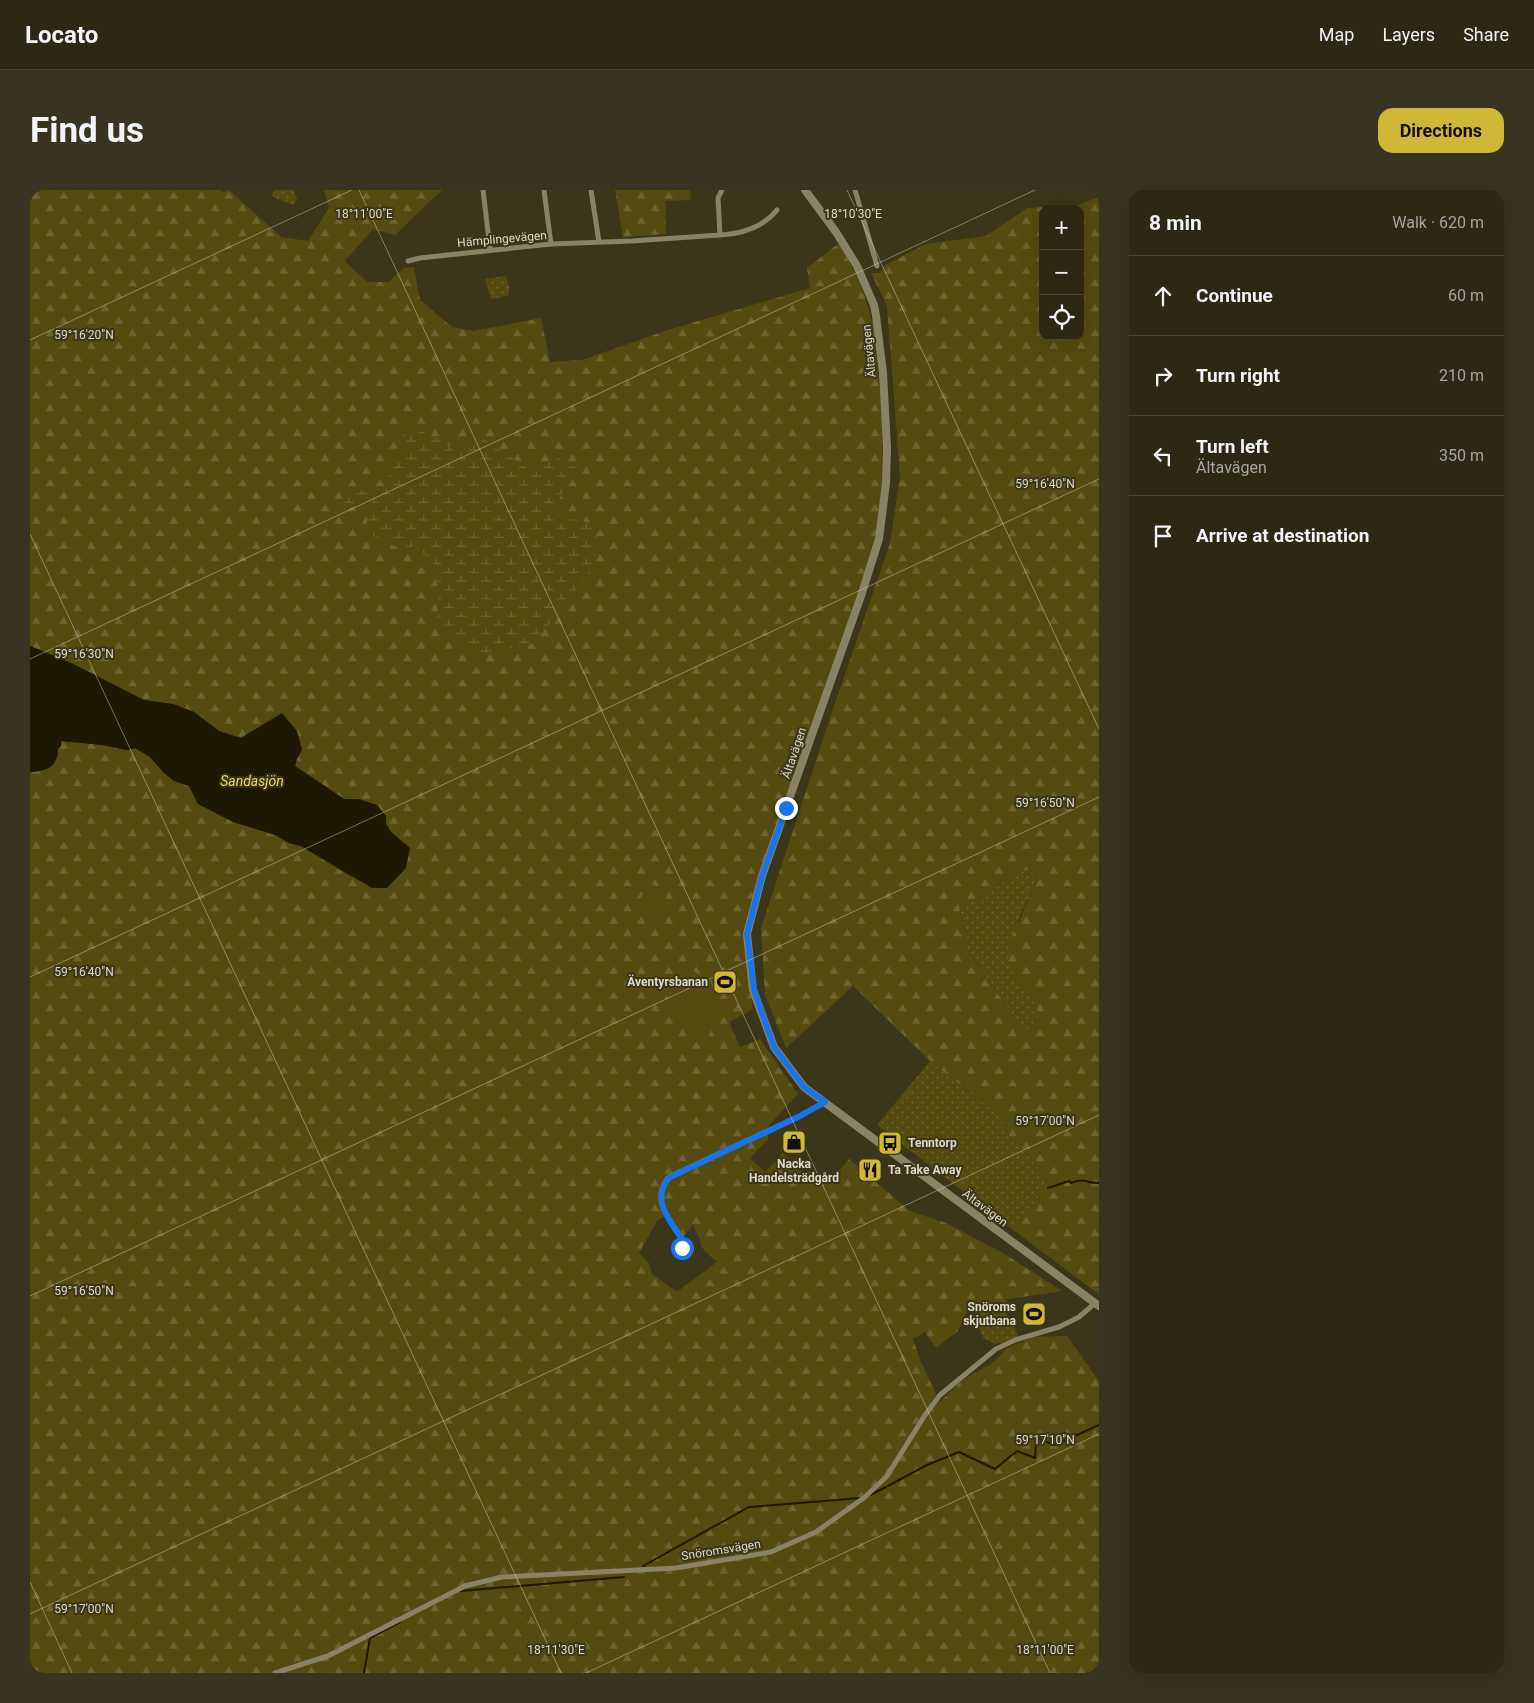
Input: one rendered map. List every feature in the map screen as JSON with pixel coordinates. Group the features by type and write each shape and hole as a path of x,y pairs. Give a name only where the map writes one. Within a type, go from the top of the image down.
{"main road":[{"name":"Ältavägen","path":"805,190 853,259 874,305 883,373 888,448 886,483 878,539 861,596 762,876 747,934 754,990 774,1047 804,1087 1097,1305"}],"street":[{"path":"483,190 490,249"},
{"path":"544,190 551,244"},
{"path":"590,190 598,242"},
{"path":"720,235 718,198 722,190"},
{"path":"855,190 877,266"},
{"name":"Hämplingevägen","path":"408,261 490,249 551,244 739,234 753,228 773,215 777,210"},
{"path":"682,1248 684,1242 660,1202 664,1183 670,1177 800,1116 825,1102"},
{"name":"Snöromsvägen","path":"275,1673 328,1656 465,1586 502,1577 676,1568 771,1552 816,1532 865,1497 887,1476 925,1415 940,1395 996,1349 1015,1340 1059,1327 1097,1305"}],"green space":[{"path":"30,190 220,190 223,193 229,190 281,237 308,241 329,208 324,190 442,190 395,235 373,229 345,261 367,282 389,282 403,268 414,267 420,300 452,327 473,331 541,318 550,362 582,360 668,330 810,288 807,268 839,243 857,276 873,326 882,412 883,491 877,538 744,934 753,1009 729,1022 740,1047 760,1039 798,1094 764,1131 769,1138 750,1158 765,1172 783,1153 799,1171 819,1173 831,1180 849,1159 910,1211 946,1223 1005,1254 1062,1291 970,1305 958,1331 936,1348 925,1332 913,1339 921,1362 940,1402 960,1382 995,1361 1007,1348 1033,1337 1067,1336 1099,1381 1099,1673 30,1673 30,772 45,769 53,764 61,741 102,745 127,750 135,748 150,757 174,781 189,786 198,804 275,835 289,843 301,846 351,877 391,832 386,824 386,816 359,799 344,799 295,766 297,759 219,731 194,712 173,704 144,700 71,663 30,646","holes":["665,1216 682,1238 693,1225 701,1247 717,1262 677,1292 652,1274 649,1263 639,1253 657,1221"]},
{"path":"275,190 294,190 297,200 293,205 271,196"},
{"path":"615,190 690,190 691,200 666,201 666,234 623,237"},
{"path":"1099,197 1099,1293 1012,1229 1049,1185 1036,1164 1012,1141 999,1115 930,1061 853,986 786,1048 765,995 761,928 890,543 900,477 887,306 871,273 880,273 885,265 926,244 986,236 1027,208 1039,207 1039,340 1084,340 1084,205 1078,205","holes":["1030,869 1037,880 1008,949 1008,965 1034,1002 1039,1016 1026,1035 972,956 959,908 987,894 1013,875"]},
{"path":"505,276 509,286 508,296 491,299 485,279"},
{"path":"405,423 458,449 484,439 527,468 558,458 576,467 551,515 597,524 595,563 569,602 531,644 483,655 450,637 438,618 437,567 415,545 403,550 364,532 374,498 345,510 344,493 392,486 384,464 405,450"},
{"path":"1030,869 1037,880 1018,920 1026,989 1034,1002 1039,1016 1026,1035 972,956 959,908 987,894 1013,875"},
{"path":"651,884 667,893 660,913 645,917 639,900"},
{"path":"685,965 711,983 721,1007 706,1041 676,1019 666,993"},
{"path":"930,1061 999,1115 1012,1141 1036,1164 1049,1185 1012,1229 877,1125"},
{"path":"1006,1299 1007,1315 1015,1327 1018,1337 996,1344 984,1339 976,1322 977,1304"}],"water":[{"name":"Sandasjön","path":"30,646 71,663 144,700 173,704 194,712 219,731 241,738 282,713 297,731 302,750 295,766 344,799 359,799 377,805 386,816 386,824 391,832 410,848 406,868 387,888 372,888 301,846 289,843 275,835 233,822 198,804 189,786 174,781 150,757 135,748 127,750 102,745 61,741 56,760 50,767 41,771 30,772"}],"waterway":[{"path":"1048,1188 1069,1181 1071,1183 1080,1181 1099,1183"},
{"path":"1014,1454 1017,1451 1035,1458 1036,1438 1055,1445 1099,1425"},
{"path":"888,1486 927,1465 959,1452 995,1469 1012,1455"},
{"path":"870,1495 886,1487"},
{"path":"643,1566 749,1507 861,1498"},
{"path":"460,1591 624,1577"},
{"path":"364,1673 370,1638 400,1622"}],"place":[{"name":"Äventyrsbanan","path":"725,982"},
{"name":"Nacka Handelsträdgård","path":"794,1142"},
{"name":"Tenntorp","path":"890,1143"},
{"name":"Ta Take Away","path":"870,1170"},
{"name":"Snöroms skjutbana","path":"1034,1314"}],"route":[{"path":"682,1248 684,1242 660,1202 664,1183 681,1171 800,1116 825,1102 804,1087 774,1047 754,990 747,934 762,876 786,808"}]}
